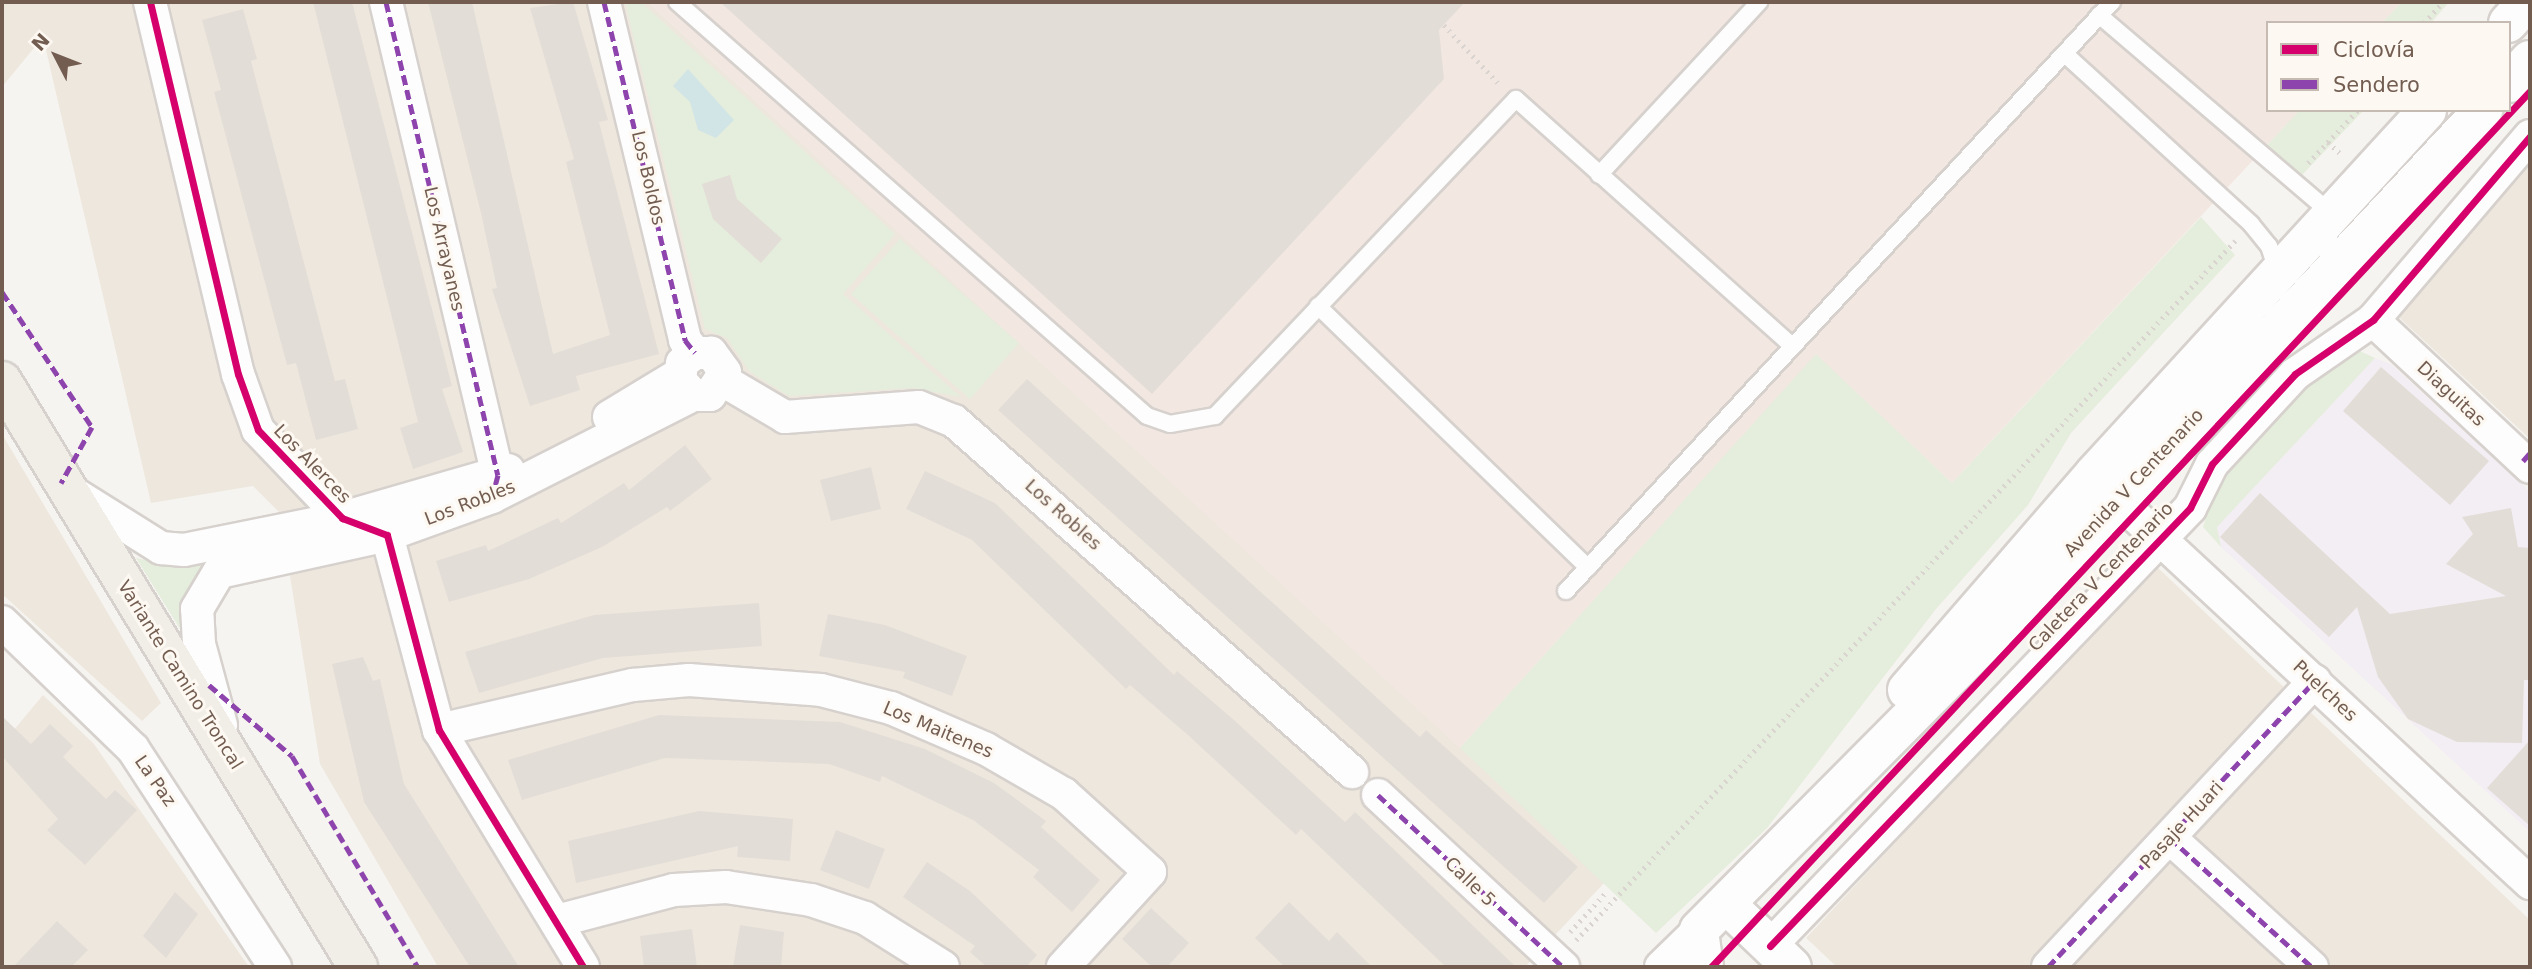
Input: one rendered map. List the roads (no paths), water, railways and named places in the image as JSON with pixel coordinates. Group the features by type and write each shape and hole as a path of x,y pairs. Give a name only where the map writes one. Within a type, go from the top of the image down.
{"main road":[{"path":"2510,21 2528,2"},
{"path":"2511,81 2530,60"},
{"name":"Avenida V Centenario","path":"1779,850 1960,624 2425,112"},
{"name":"Avenida V Centenario","path":"1701,949 1726,904 2118,500 2481,112"},
{"name":"Variante Camino Troncal","path":"2,381 61,483 358,967"},
{"path":"1726,904 1781,957"}],"street":[{"name":"Los Alerces","path":"150,2 248,408 258,429 342,518 387,535"},
{"name":"Los Arrayanes","path":"386,2 495,486"},
{"name":"Los Boldos","path":"604,2 685,340 689,374"},
{"name":"Caletera V Centenario","path":"1781,957 2158,538 2190,508 2212,464 2295,374 2372,320 2530,136"},
{"name":"Diaguitas","path":"2372,320 2528,460"},
{"name":"Los Robles","path":"61,483 105,518 161,548 230,555 387,535 495,486 689,374 710,395 724,381 785,417 919,407 954,421 1352,772"},
{"name":"Los Robles","path":"230,555 342,518 495,486"},
{"name":"Puelches","path":"2118,500 2530,883"},
{"path":"387,535 439,730 583,967"},
{"path":"230,555 209,582 197,609 199,644 232,760"},
{"name":"La Paz","path":"2,622 133,749 262,961"},
{"name":"Los Maitenes","path":"439,730 633,685 690,680 821,690 891,708 986,748 1064,794 1150,872 1063,967"},
{"name":"Pasaje Huari","path":"2048,967 2315,681"},
{"name":"Calle 5","path":"1378,795 1560,964"},
{"path":"2170,838 2312,967"},
{"path":"557,921 674,890 726,887 811,900 865,918 943,967"},
{"name":"Avenida V Centenario","path":"1661,967 1701,949"}],"lane":[{"path":"677,2 1147,416 1170,424 1215,416 1516,99 1792,346"},
{"path":"1599,175 1759,2"},
{"path":"1566,591 2112,2"},
{"path":"2099,15 2289,183 2331,213 2327,278"},
{"path":"2065,54 2251,225 2269,246 2277,273"},
{"path":"1318,306 1588,568"}]}
